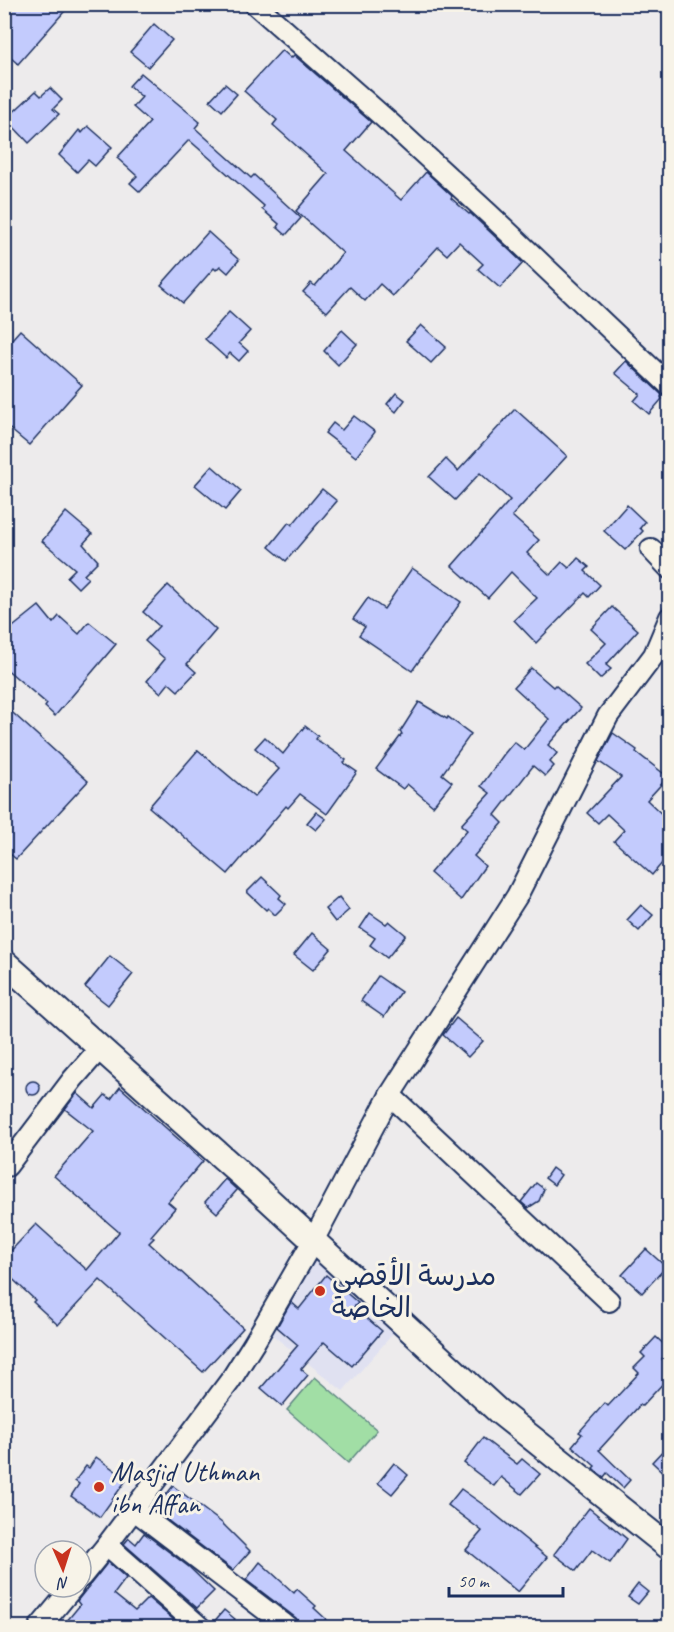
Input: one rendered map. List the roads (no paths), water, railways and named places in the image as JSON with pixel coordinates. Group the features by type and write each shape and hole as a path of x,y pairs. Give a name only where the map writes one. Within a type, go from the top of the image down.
{"main road":[{"path":"4,962 101,1047 498,1411 669,1548"}],"street":[{"path":"255,4 480,206 669,386"},
{"path":"651,549 669,569"},
{"path":"93,1562 230,1381 255,1343 313,1241 390,1095 517,896 608,716 654,655 669,617"},
{"path":"7,1166 73,1079 101,1047"},
{"path":"390,1095 609,1301"},
{"path":"133,1509 289,1628"},
{"path":"107,1545 201,1628"},
{"path":"39,1628 63,1599"}],"place":[{"name":"مدرسة الأقصى الخاصة","path":"320,1291"},
{"name":"Masjid Uthman ibn Affan","path":"99,1487"}]}
